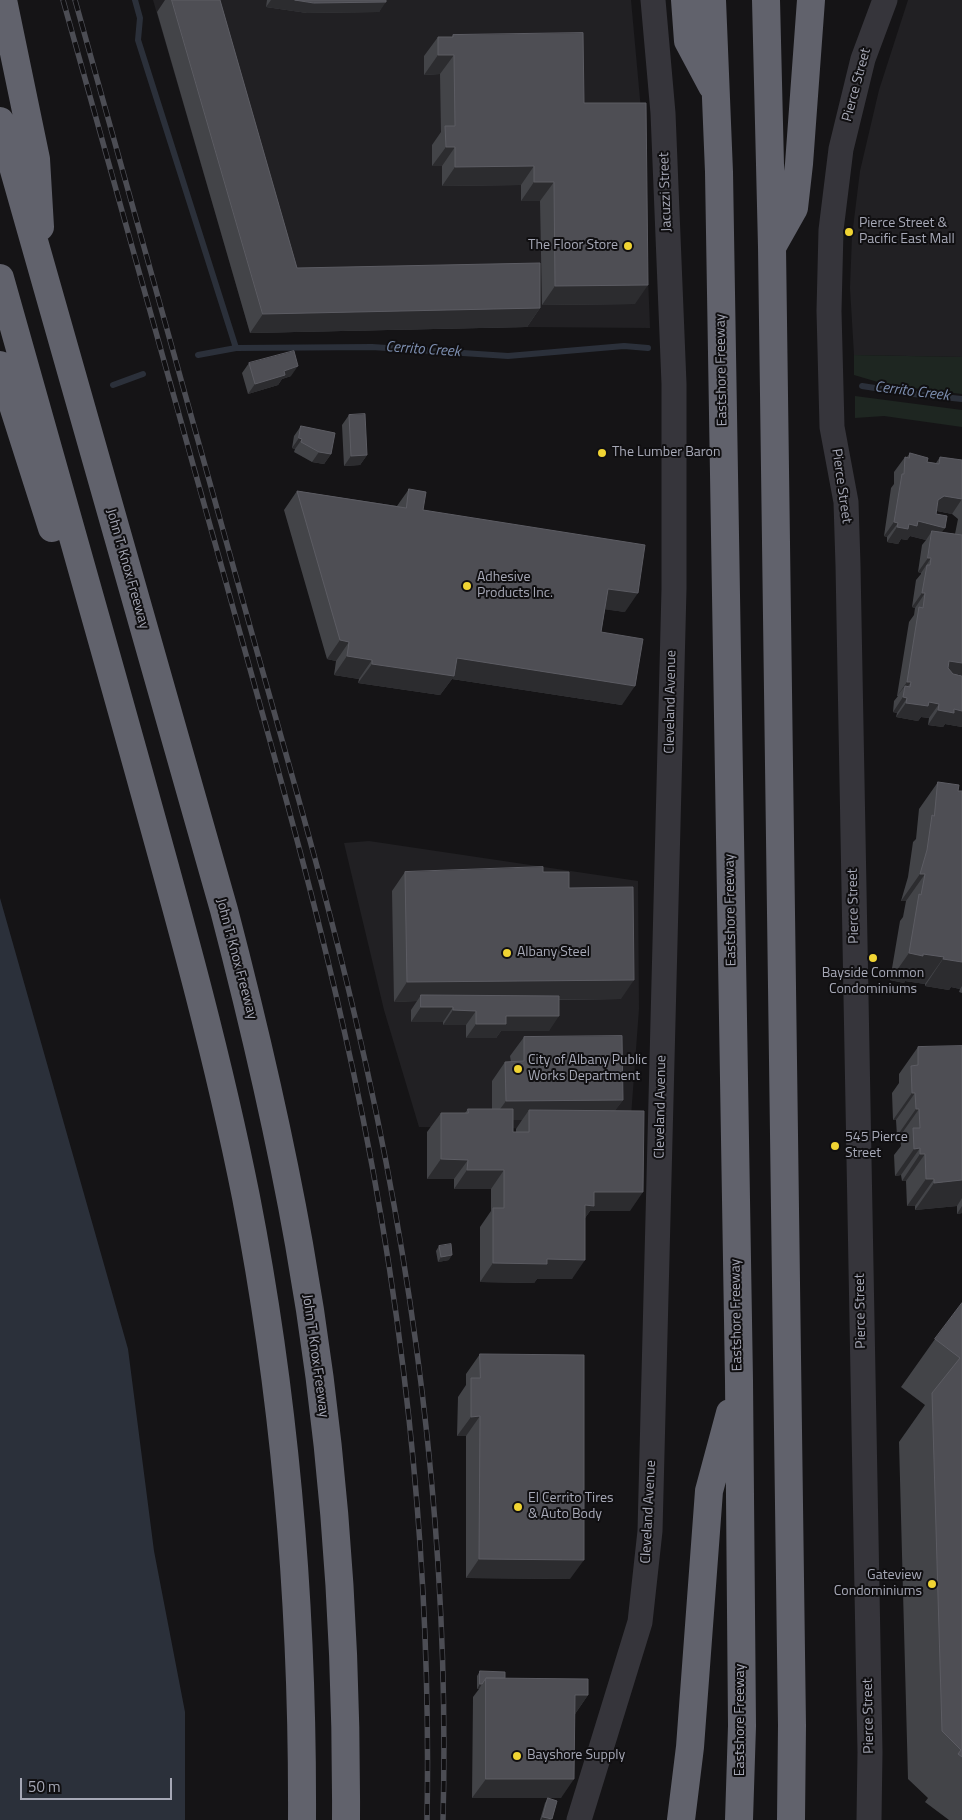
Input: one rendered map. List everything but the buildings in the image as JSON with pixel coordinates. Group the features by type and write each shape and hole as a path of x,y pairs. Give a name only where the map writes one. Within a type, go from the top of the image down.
{"highway":[{"path":"3,0 36,159 42,273"},
{"path":"685,0 688,41 715,92"},
{"name":"Eastshore Freeway","path":"712,0 719,182 739,1381 742,1726 739,1820"},
{"path":"766,0 772,247 792,1726 791,1820"},
{"path":"772,247 794,208 800,164 810,0"},
{"name":"John T. Knox Freeway","path":"0,121 224,910 266,1077 292,1203 316,1354 336,1541 344,1672 346,1820"},
{"path":"0,278 196,982 218,1068 249,1215 274,1377 291,1530 299,1652 302,1820"},
{"path":"0,365 65,569 89,596"},
{"path":"680,1820 690,1747 709,1491 739,1381"}],"street":[{"name":"Jacuzzi Street","path":"653,0 663,113 674,384"},
{"name":"Pierce Street","path":"869,1820 870,1743 848,565 846,502 832,427 829,311 831,230 841,149 863,59 885,0"},
{"name":"Cleveland Avenue","path":"579,1820 640,1622 650,1531 674,589 674,384"}],"shaded area":[{"path":"153,0 631,0 642,121 650,328 527,327 250,333"},
{"path":"908,0 962,0 962,357 854,355 850,288 852,236 860,171 879,90"},
{"path":"854,355 962,357 962,394 888,385 854,375"},
{"path":"855,396 962,410 962,427 884,416 855,418"},
{"path":"369,841 638,881 639,1009 630,1130 419,1127 384,1010 344,843"},
{"path":"0,898 128,1349 154,1551 185,1712 185,1820 0,1820"}],"waterway":[{"path":"135,0 140,18 138,40 236,348"},
{"name":"Cerrito Creek","path":"198,355 236,348 372,347 508,356 624,346 648,348"},
{"name":"Cerrito Creek","path":"113,385 143,374"},
{"name":"Cerrito Creek","path":"862,386 962,399"}],"railway":[{"path":"63,0 287,803 329,966 363,1119 397,1318 409,1418 418,1518 424,1619 427,1820"},
{"path":"75,0 318,871 344,971 378,1119 412,1318 435,1518 441,1618 444,1719 443,1820"}],"place":[{"name":"Pierce Street & Pacific East Mall","path":"849,232"},
{"name":"The Floor Store","path":"628,246"},
{"name":"The Lumber Baron","path":"602,453"},
{"name":"Adhesive Products Inc.","path":"467,586"},
{"name":"Albany Steel","path":"507,953"},
{"name":"Bayside Common Condominiums","path":"873,958"},
{"name":"City of Albany Public Works Department","path":"518,1069"},
{"name":"545 Pierce Street","path":"835,1146"},
{"name":"El Cerrito Tires & Auto Body","path":"518,1507"},
{"name":"Gateview Condominiums","path":"932,1584"},
{"name":"Bayshore Supply","path":"517,1756"}]}
